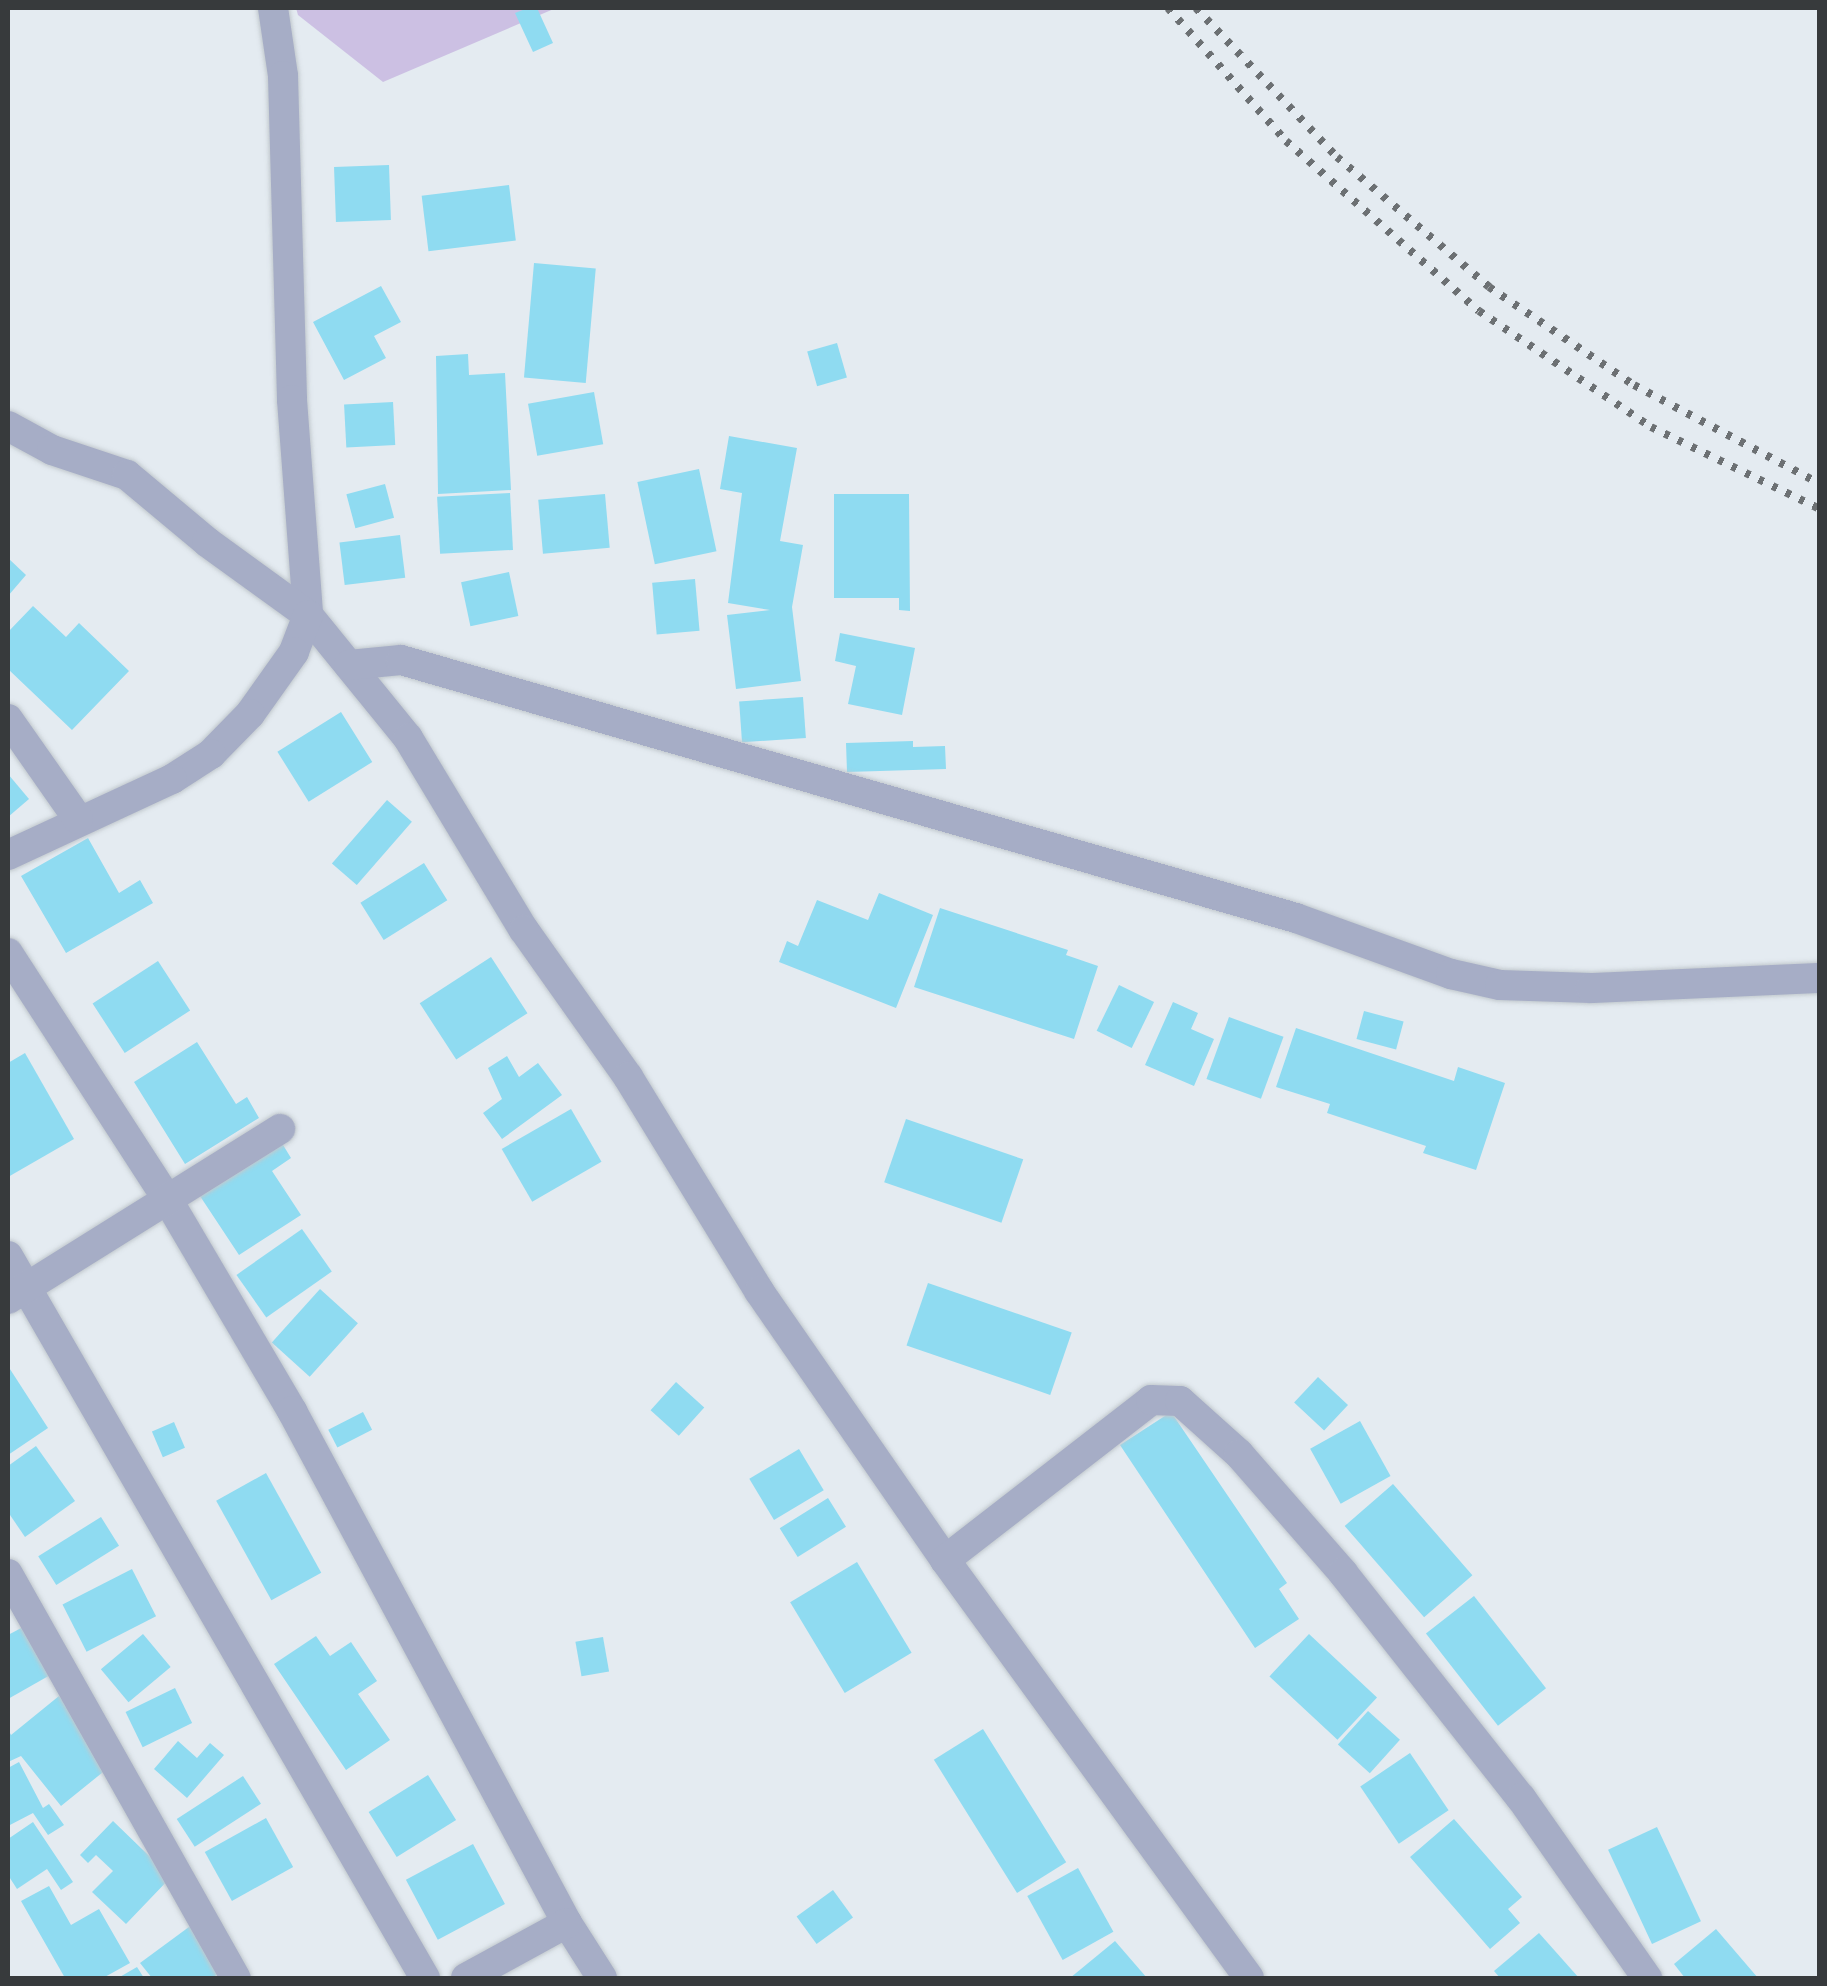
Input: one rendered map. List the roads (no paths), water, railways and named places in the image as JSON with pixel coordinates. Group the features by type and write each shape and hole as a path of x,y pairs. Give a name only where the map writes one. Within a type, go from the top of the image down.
{"street":[{"path":"8,855 78,818 172,779 211,754 250,714 294,652 308,614 292,400 283,76 273,8"},
{"path":"8,426 52,450 127,475 207,542 308,614 408,738 524,930 628,1078 758,1292 945,1560 1249,1978"},
{"path":"349,665 400,660 1240,902 1451,974 1500,985 1591,988 1820,978"},
{"path":"8,719 78,818"},
{"path":"8,953 169,1202 292,1411 567,1924 602,1978"},
{"path":"17,1293 169,1202 280,1129"},
{"path":"8,1256 17,1293 425,1978"},
{"path":"945,1560 1151,1400 1180,1401 1239,1454 1342,1573 1521,1798 1647,1978"},
{"path":"8,1574 16,1607 236,1978"},
{"path":"466,1978 567,1924"}],"railway":[{"path":"1168,8 1286,141 1479,311 1651,427 1820,509"},
{"path":"1196,8 1337,157 1489,287 1634,385 1820,484"}]}
